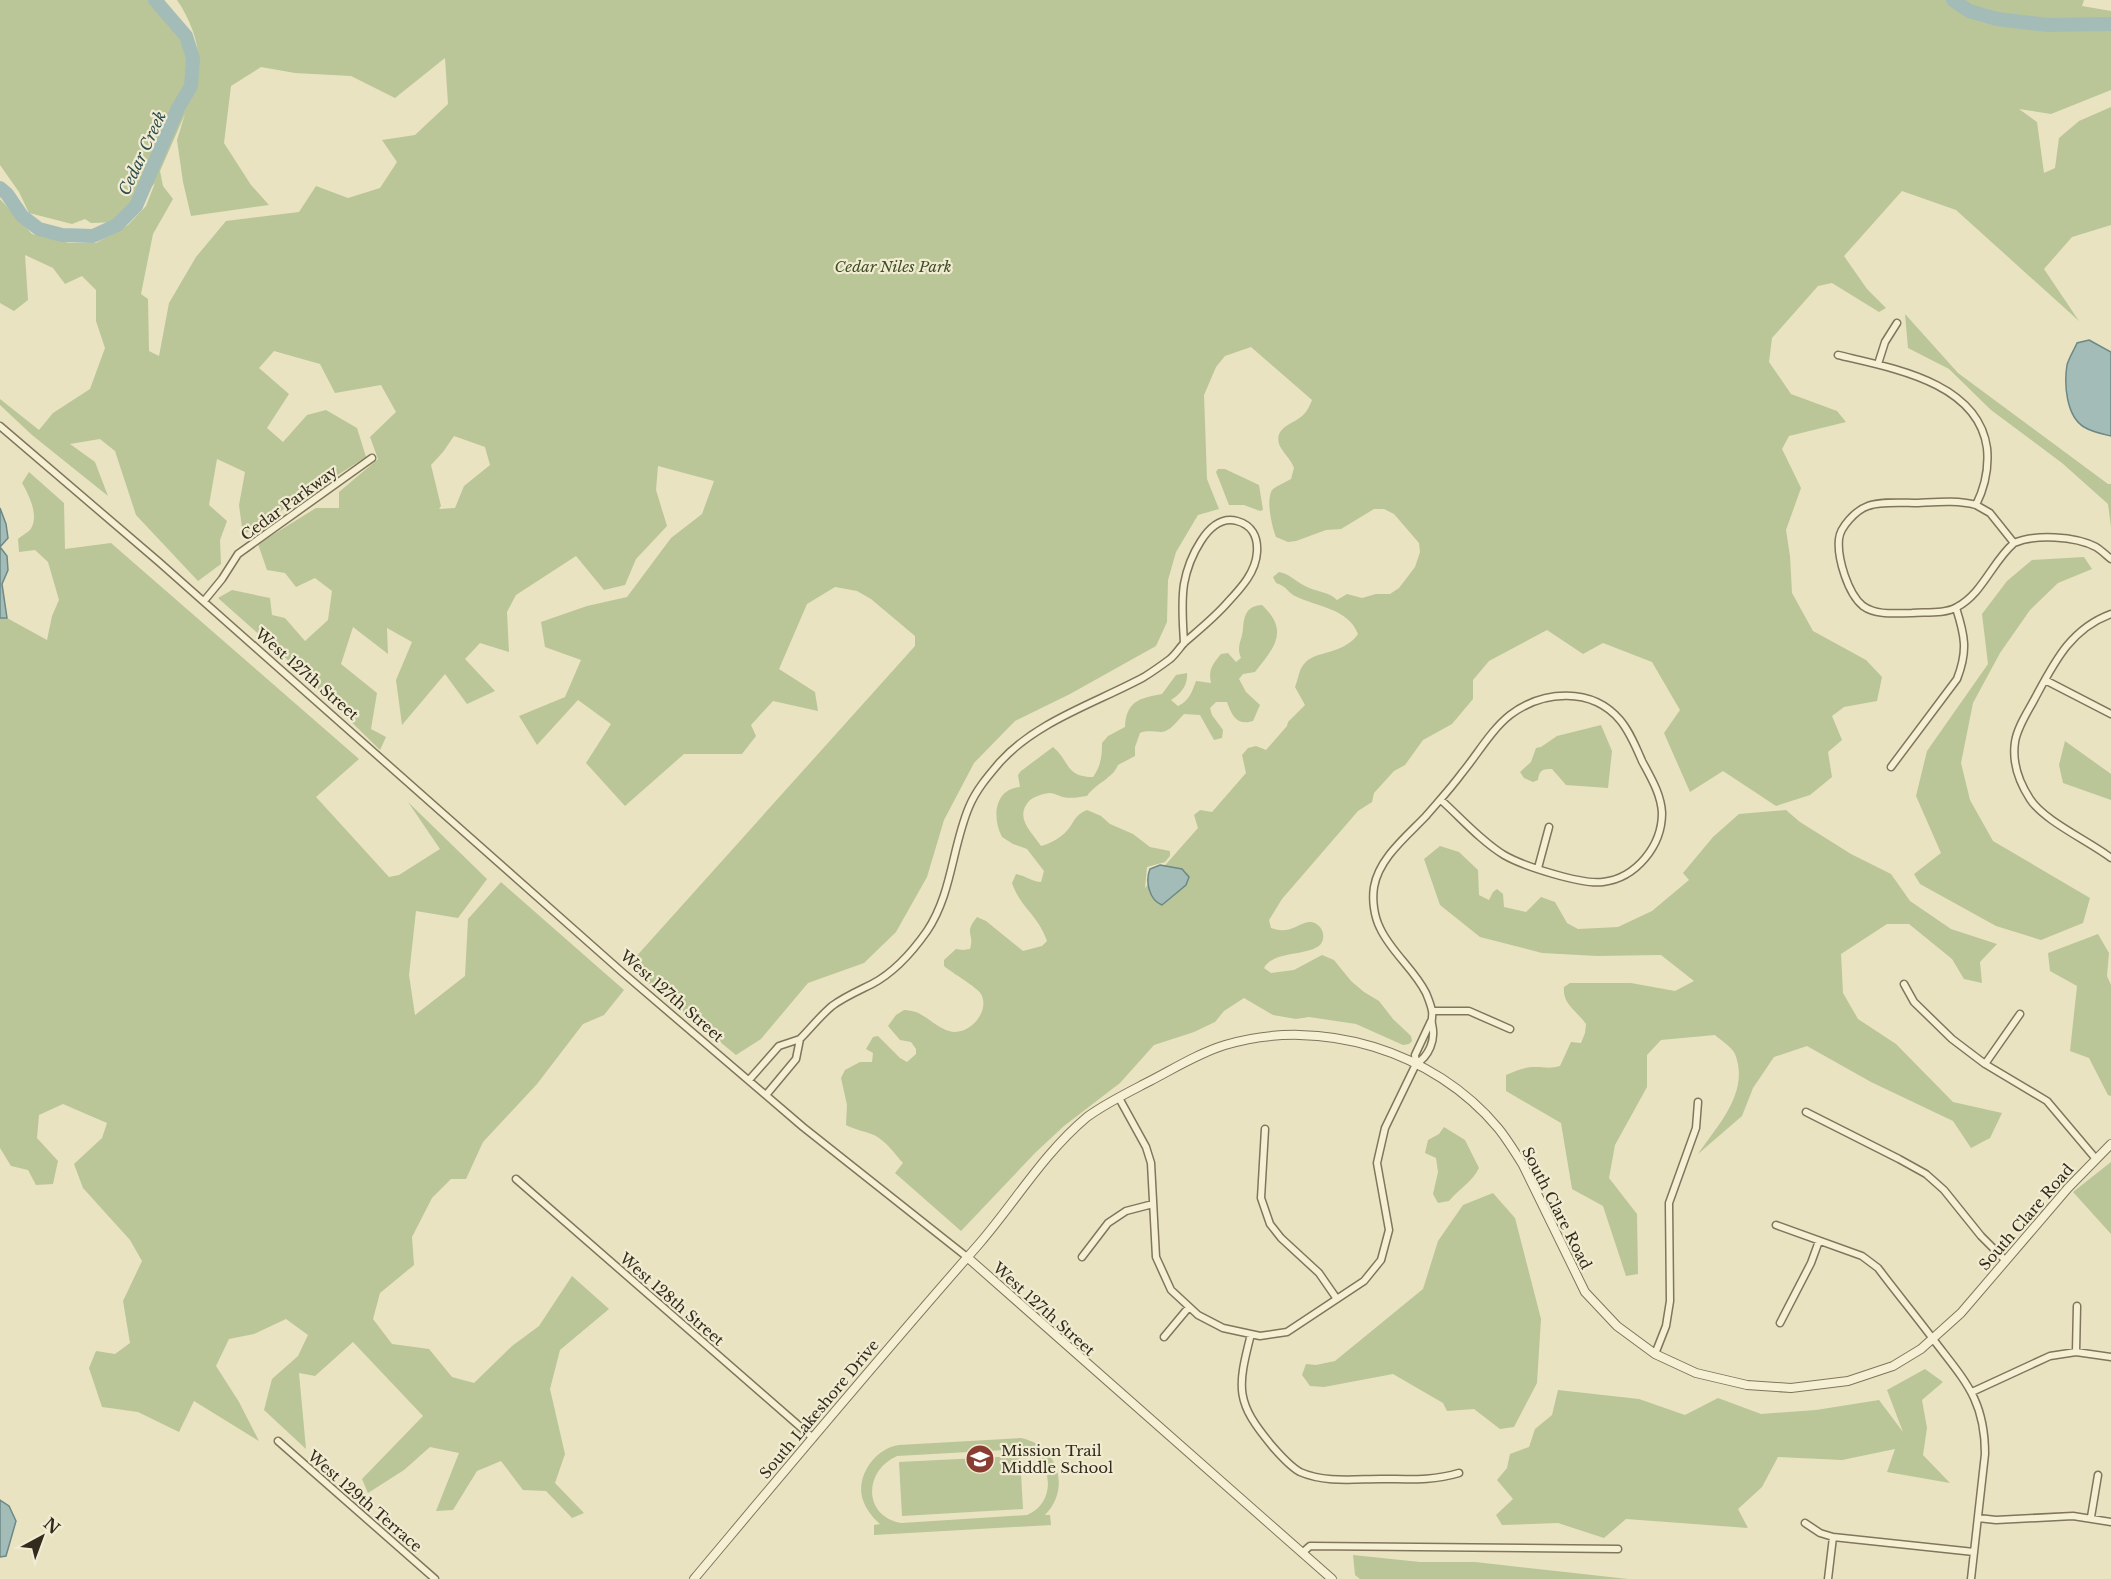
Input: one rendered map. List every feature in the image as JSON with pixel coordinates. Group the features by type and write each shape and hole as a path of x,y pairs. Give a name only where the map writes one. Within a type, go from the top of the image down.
{"street":[{"path":"1878,364 1886,342 1897,323"},
{"path":"1838,355 1878,364 1941,386 1966,405 1978,420 1985,438 1988,463 1981,496 1976,505"},
{"name":"West 127th Street","path":"0,426 204,601 497,862 803,1127 967,1257 1332,1579"},
{"name":"Cedar Parkway","path":"204,601 238,554 372,458"},
{"path":"2014,543 1990,513 1976,505 1958,501 1868,506 1847,522 1839,537 1845,577 1854,596 1863,606 1874,612 1892,614 1938,612 1956,608 1980,586 2014,543 2024,539 2038,537 2079,542 2095,547 2111,559"},
{"path":"749,1080 779,1046 800,1039 832,1006 850,994 874,983 894,968 927,930 940,905 970,805 982,783 1011,751 1037,732 1146,676 1171,658 1184,643 1214,618 1243,585 1257,556 1258,542 1254,533 1236,520 1226,520 1208,531 1194,552 1183,586 1184,643"},
{"path":"1891,766 1957,679 1964,663 1964,632 1956,608"},
{"path":"2111,614 2095,620 2075,635 2057,657 2022,723 2015,740 2014,758 2019,778 2030,800 2047,816 2111,858"},
{"path":"2045,680 2111,714"},
{"path":"1119,1098 1146,1147 1151,1163 1156,1257 1171,1290 1198,1315 1223,1328 1260,1336 1287,1332 1364,1281 1381,1260 1389,1230 1377,1163 1385,1128 1416,1064 1415,1055 1431,1022 1433,1011 1419,982 1380,928 1376,916 1374,883 1385,860 1441,800 1498,727 1511,714 1547,699 1566,695 1588,698 1608,708 1622,723 1656,788 1662,814 1654,846 1644,860 1629,873 1603,882 1575,879 1505,855 1441,800"},
{"path":"1538,868 1549,827"},
{"path":"1904,984 1914,1002 1952,1039 1985,1064 2047,1101 2096,1159"},
{"path":"1433,1011 1469,1011 1510,1029"},
{"path":"1985,1064 2020,1014"},
{"path":"1416,1064 1425,1059 1433,1040 1434,1031 1431,1022"},
{"name":"South Clare Road","path":"967,1257 1003,1216 1029,1177 1063,1138 1090,1115 1197,1056 1226,1045 1268,1036 1298,1034 1331,1038 1372,1047 1416,1064 1464,1095 1498,1128 1523,1165 1585,1292 1617,1326 1655,1354 1695,1373 1747,1385 1791,1388 1848,1381 1893,1366 1921,1349 1956,1317 2111,1144"},
{"path":"766,1095 796,1059 800,1039"},
{"path":"1655,1354 1666,1326 1670,1301 1669,1203 1696,1128 1698,1102"},
{"path":"1806,1112 1926,1174 1944,1190 1981,1236 2005,1260"},
{"path":"1265,1129 1261,1198 1270,1224 1281,1238 1319,1273 1337,1299"},
{"name":"West 128th Street","path":"516,1179 813,1438"},
{"path":"1082,1257 1108,1223 1126,1211 1153,1204"},
{"path":"1776,1225 1862,1256 1878,1268 1960,1373 1972,1392 1985,1436 1984,1475 1971,1579"},
{"path":"1780,1323 1811,1263 1819,1241"},
{"name":"South Lakeshore Drive","path":"694,1579 967,1257"},
{"path":"2076,1352 2077,1306"},
{"path":"1164,1337 1189,1307"},
{"path":"1251,1334 1241,1383 1244,1405 1257,1427 1278,1452 1299,1471 1330,1479 1438,1479 1459,1473"},
{"path":"1972,1392 2039,1360 2057,1354 2076,1352 2111,1357"},
{"name":"West 129th Terrace","path":"278,1441 435,1579"},
{"path":"2091,1517 2098,1475"},
{"path":"1978,1518 1996,1520 2052,1515 2091,1517 2111,1522"},
{"path":"1805,1523 1820,1533 1833,1537 1974,1552"},
{"path":"1828,1579 1833,1537"},
{"path":"1302,1553 1310,1546 1618,1549"}],"green space":[{"name":"Cedar Niles Park","path":"0,0 149,0 177,30 189,65 186,73 193,95 199,71 197,46 189,22 177,0 2084,0 2082,6 2111,11 2111,90 2051,114 2019,109 2037,122 2044,173 2055,168 2059,138 2079,121 2111,107 2111,225 2072,237 2044,269 2079,321 1956,210 1902,191 1844,256 1867,289 1886,308 1879,312 1832,283 1818,286 1772,338 1769,362 1791,394 1837,411 1846,422 1789,436 1782,449 1801,488 1786,530 1792,593 1813,631 1866,660 1882,677 1877,701 1844,707 1832,716 1842,740 1828,752 1832,777 1810,795 1776,806 1723,771 1690,792 1664,733 1680,710 1652,662 1603,643 1583,654 1547,630 1489,661 1473,680 1473,699 1452,724 1423,740 1405,765 1394,771 1374,793 1372,802 1358,811 1282,899 1269,920 1271,928 1281,930 1307,922 1315,923 1323,933 1323,939 1314,949 1277,958 1264,968 1271,973 1294,970 1322,955 1334,960 1351,981 1379,1001 1393,1019 1411,1036 1412,1041 1403,1045 1356,1024 1309,1017 1296,1019 1273,1015 1244,998 1224,1011 1215,1022 1194,1032 1154,1045 1120,1083 1064,1126 1035,1153 961,1231 895,1173 903,1163 886,1144 874,1135 846,1125 847,1105 841,1078 845,1070 860,1062 872,1062 873,1053 866,1049 873,1037 878,1036 907,1062 916,1054 916,1049 911,1042 900,1040 888,1026 896,1015 904,1010 923,1015 949,1031 963,1030 976,1022 983,1008 981,994 944,966 944,960 956,949 970,949 970,930 977,917 986,921 1023,951 1042,946 1047,941 1044,932 1020,899 1012,883 1016,874 1041,882 1044,871 1027,849 1002,837 997,821 996,813 1000,799 1011,789 1020,787 1018,775 1021,771 1053,747 1077,774 1093,777 1098,769 1102,743 1108,736 1125,727 1131,706 1141,699 1162,694 1176,675 1187,673 1183,689 1171,700 1178,706 1187,699 1196,681 1211,683 1212,667 1221,654 1228,653 1236,662 1241,658 1239,647 1245,616 1252,607 1262,605 1271,614 1275,623 1276,639 1268,655 1255,672 1243,674 1239,679 1246,692 1260,705 1253,721 1239,721 1233,715 1227,702 1216,702 1210,708 1212,715 1223,730 1222,738 1214,740 1200,715 1184,714 1168,730 1140,733 1135,747 1135,756 1118,765 1112,774 1087,796 1069,798 1048,793 1033,798 1025,807 1023,813 1026,825 1041,846 1061,836 1079,815 1087,810 1133,834 1150,847 1170,851 1170,856 1165,862 1147,867 1145,888 1198,828 1194,815 1200,810 1212,812 1246,773 1242,755 1248,748 1256,746 1266,750 1305,705 1295,687 1304,664 1315,656 1345,646 1358,634 1353,625 1339,613 1295,596 1276,583 1273,577 1279,572 1283,573 1337,600 1347,594 1362,598 1376,594 1390,594 1399,588 1415,567 1420,552 1419,543 1394,514 1384,509 1374,509 1341,529 1326,530 1296,541 1288,542 1276,537 1270,513 1271,493 1273,489 1291,479 1294,468 1279,444 1279,435 1284,428 1303,415 1312,400 1251,347 1225,356 1216,367 1204,395 1207,479 1219,509 1198,515 1176,552 1168,580 1167,622 1156,646 1070,694 1015,721 974,763 944,820 927,877 896,932 864,963 808,983 761,1039 736,1055 635,972 633,960 915,646 915,636 871,599 857,591 835,587 807,604 779,669 815,692 818,711 773,701 751,725 756,736 742,754 684,754 625,806 586,763 611,724 578,700 537,745 519,716 565,697 581,660 545,647 541,622 587,606 627,597 671,538 702,514 714,481 658,466 656,490 667,526 636,559 625,585 604,590 576,556 516,595 507,612 509,652 480,643 465,659 495,691 467,704 445,674 402,725 396,680 412,642 387,628 388,654 353,627 341,664 377,693 371,729 386,737 380,750 291,663 218,598 232,590 270,598 272,615 285,618 305,641 328,620 332,591 315,578 296,587 285,573 267,570 258,544 316,508 339,508 339,492 378,459 370,437 396,412 381,385 335,393 320,364 274,351 259,368 289,394 267,428 283,442 307,415 326,410 357,428 366,457 243,535 239,505 245,472 217,459 209,505 227,521 220,540 221,564 198,581 136,515 115,451 100,439 70,444 95,462 108,496 32,435 0,405 0,399 39,430 53,413 90,389 105,348 96,321 96,290 82,276 65,284 53,268 25,255 28,300 14,311 0,303 0,199 32,234 69,243 96,243 128,225 146,206 155,183 121,222 91,223 85,219 72,224 29,213 19,192 0,165","holes":["445,58 448,104 415,135 382,140 397,162 380,188 348,198 316,186 299,212 226,221 196,257 169,303 159,356 149,351 148,299 141,294 153,234 173,199 163,186 160,171 185,114 177,140 191,216 269,205 251,185 224,143 231,86 261,67 295,73 351,76 395,98","454,436 485,447 490,465 464,486 455,508 439,509 441,506 431,465"]},
{"path":"1905,314 1958,373 2111,484 2111,527 2108,504 2062,463 1991,410 1949,369 1908,348"},
{"path":"1218,469 1225,469 1259,485 1263,510 1244,505 1229,505 1216,472"},
{"path":"29,472 64,503 65,549 111,543 359,759 316,797 389,877 399,875 440,849 408,802 487,879 458,918 416,911 409,975 415,1015 465,976 468,919 501,882 624,990 604,1015 583,1024 537,1084 483,1142 466,1179 451,1179 432,1198 412,1237 414,1265 380,1293 373,1319 392,1344 429,1349 452,1377 474,1383 512,1346 539,1326 572,1276 609,1309 560,1350 550,1389 565,1454 555,1483 584,1513 572,1518 546,1491 523,1490 501,1461 477,1471 453,1510 436,1511 459,1453 430,1447 404,1470 368,1493 362,1479 423,1416 353,1342 315,1376 299,1373 306,1449 264,1410 272,1379 298,1356 308,1335 286,1319 254,1334 229,1339 216,1366 239,1402 259,1441 194,1401 179,1432 138,1412 102,1407 89,1368 96,1351 115,1354 130,1343 123,1301 142,1261 130,1240 83,1188 74,1164 102,1138 107,1123 63,1104 39,1115 37,1138 58,1161 53,1184 36,1185 28,1170 11,1166 0,1148 0,618 7,618 47,640 52,616 59,600 48,562 35,550 19,552 18,539 30,530 34,519 30,500 22,483"},
{"path":"2084,557 2092,569 2058,583 2030,610 2000,653 1973,703 1961,763 1970,800 1993,841 2090,898 2083,923 2041,940 1996,926 1920,884 1914,874 1941,853 1916,796 1927,751 1988,664 1982,614 2007,581 2032,560"},
{"path":"1601,725 1612,751 1608,788 1566,785 1552,769 1542,771 1538,780 1533,782 1524,778 1520,772 1531,762 1536,748 1557,736"},
{"path":"2065,741 2111,774 2111,800 2063,783 2059,765"},
{"path":"1786,810 1800,822 1851,854 1891,874 1910,901 1951,929 1997,944 1980,962 1982,983 1964,979 1952,959 1909,924 1887,924 1841,954 1843,993 1858,1019 1896,1044 1953,1102 2002,1113 1990,1138 1971,1148 1953,1121 1871,1082 1807,1046 1774,1057 1753,1088 1742,1116 1698,1154 1722,1120 1735,1095 1739,1068 1735,1054 1715,1035 1661,1040 1647,1055 1647,1087 1615,1145 1609,1178 1637,1214 1638,1274 1626,1276 1603,1206 1572,1189 1561,1123 1506,1091 1506,1075 1527,1068 1560,1066 1571,1042 1581,1043 1586,1024 1565,998 1564,987 1570,983 1631,983 1675,991 1694,981 1661,955 1597,956 1542,953 1480,937 1440,905 1424,859 1440,846 1459,852 1478,870 1479,895 1489,900 1497,889 1503,894 1504,907 1526,912 1541,897 1555,902 1567,923 1578,929 1618,927 1652,911 1689,880 1683,873 1713,837 1739,814"},
{"path":"2098,934 2109,953 2107,976 2111,985 2111,1096 2108,1095 2089,1058 2070,1051 2077,986 2050,971 2048,953"},
{"path":"1444,1127 1465,1140 1479,1168 1449,1201 1438,1203 1433,1194 1438,1172 1436,1158 1425,1153 1428,1140 1439,1134"},
{"path":"2111,1162 2111,1234 2073,1192"},
{"path":"1493,1193 1515,1218 1541,1319 1537,1383 1514,1427 1500,1429 1474,1409 1447,1411 1443,1403 1393,1374 1324,1387 1310,1386 1302,1375 1306,1364 1316,1365 1335,1361 1423,1289 1438,1241 1463,1205"},
{"path":"1925,1369 1943,1382 1922,1400 1927,1428 1923,1455 1950,1483 1887,1472 1895,1449 1842,1460 1778,1457 1762,1487 1738,1509 1748,1528 1626,1519 1604,1538 1558,1523 1502,1525 1496,1515 1513,1499 1497,1480 1507,1468 1510,1454 1529,1447 1535,1429 1552,1415 1558,1390 1639,1399 1685,1415 1718,1398 1761,1414 1816,1410 1879,1400 1903,1432 1887,1390"},
{"path":"1021,1438 1033,1442 1052,1458 1057,1469 1058,1493 1045,1515 1050,1515 1051,1525 874,1535 874,1525 880,1524 863,1501 862,1480 865,1471 876,1457 883,1451 899,1445","holes":["1023,1449 1033,1454 1041,1462 1048,1481 1043,1501 1037,1509 1027,1515 902,1523 889,1519 874,1503 873,1482 886,1463 897,1456"]},
{"path":"1020,1456 1023,1509 902,1516 899,1462"},
{"path":"1353,1555 1420,1562 1475,1562 1628,1579 1360,1579 1355,1575"}],"water":[{"path":"2089,340 2111,352 2111,436 2084,427 2078,422 2070,408 2066,381 2068,362 2077,343"},
{"path":"0,508 8,538 0,547"},
{"path":"0,547 7,556 8,570 2,584 7,618 0,618"},
{"path":"1160,865 1182,869 1189,877 1186,885 1162,905 1151,895 1148,884 1150,869"},
{"path":"0,1500 9,1506 16,1521 6,1556 0,1557"}],"waterway":[{"name":"Cedar Creek","path":"0,188 22,216 39,229 62,235 93,236 117,225 136,206 178,108 191,86 193,58 186,36 155,0"},
{"path":"1953,0 1969,11 1997,19 2048,25 2111,24"}],"place":[{"name":"Mission Trail Middle School","path":"980,1459"}]}
